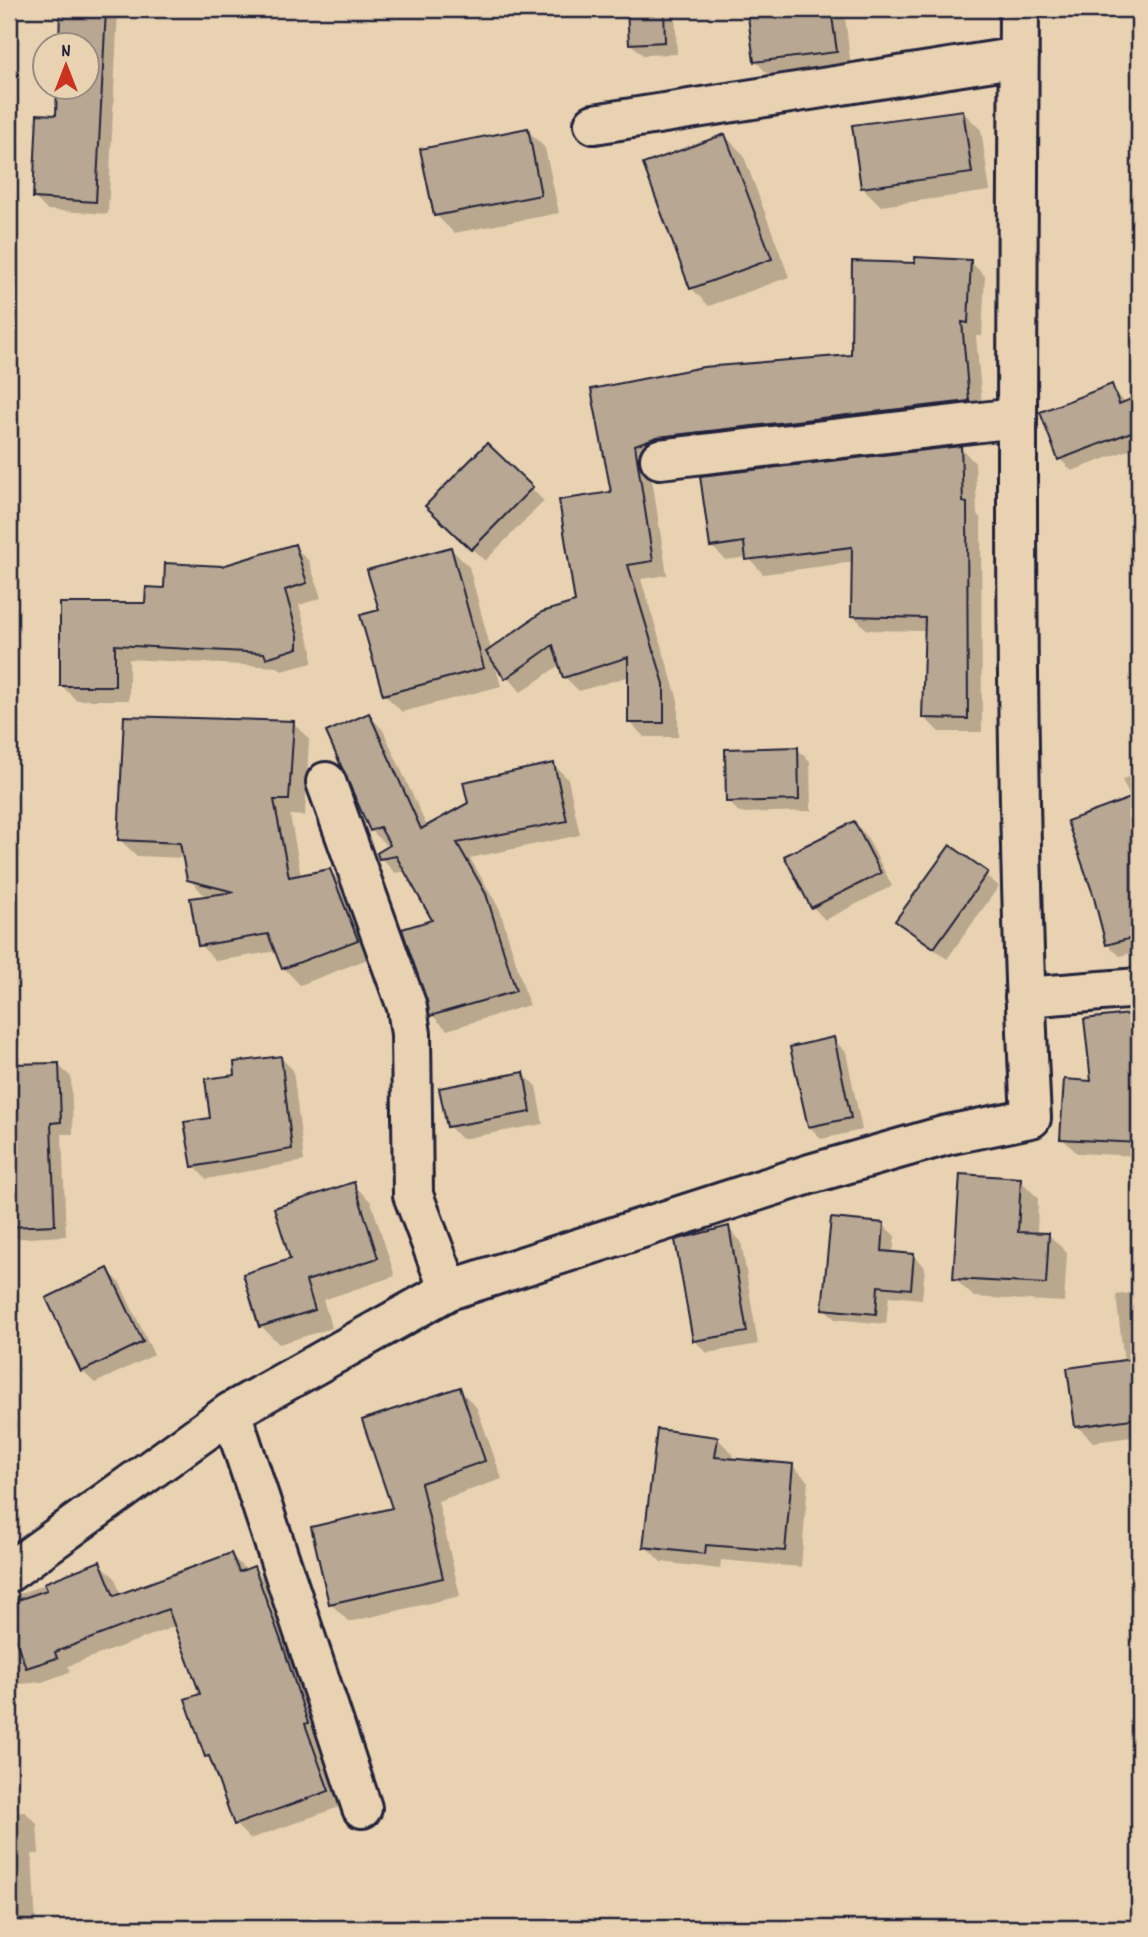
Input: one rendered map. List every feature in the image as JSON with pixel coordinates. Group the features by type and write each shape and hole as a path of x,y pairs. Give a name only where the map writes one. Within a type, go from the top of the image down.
{"street":[{"path":"9,1572 231,1412 449,1290 810,1174 947,1135 1031,1118 1025,997 1016,418 1019,9"},
{"path":"594,124 1019,57"},
{"path":"660,458 1016,418"},
{"path":"326,782 407,1007 411,1034 413,1195 449,1290"},
{"path":"1025,997 1139,988"},
{"path":"231,1412 362,1808"}],"building":[{"path":"60,9 106,9 102,86 102,32 59,32"},
{"path":"627,9 664,9 665,42 629,44"},
{"path":"747,9 831,9 837,52 754,62"},
{"path":"56,102 101,102 96,202 33,198 37,114 56,115"},
{"path":"963,110 972,173 861,188 852,125"},
{"path":"528,128 541,195 434,216 420,149"},
{"path":"725,134 772,259 690,289 643,164"},
{"path":"915,257 971,260 968,323 962,322 969,401 657,437 635,445 653,561 628,565 664,684 664,723 628,723 628,657 563,678 553,645 505,679 486,652 542,612 575,602 559,500 611,492 591,389 703,367 851,355 852,261 915,263"},
{"path":"1112,384 1119,404 1139,396 1139,429 1058,460 1040,412"},
{"path":"487,443 533,487 471,550 425,506"},
{"path":"961,446 963,502 967,503 968,719 922,718 925,618 851,616 852,547 746,560 744,542 710,547 700,476"},
{"path":"295,544 307,583 285,590 298,636 298,648 266,658 264,653 115,645 115,686 60,686 60,603 145,603 146,587 164,588 165,563 222,566"},
{"path":"451,547 484,668 383,695 360,615 379,610 367,570"},
{"path":"369,713 421,829 468,803 463,782 554,763 567,821 457,843 486,894 516,991 430,1016 402,929 432,920 396,856 379,859 377,853 390,845 380,827 370,831 326,732"},
{"path":"124,716 294,721 289,800 274,800 289,877 330,869 358,940 282,969 268,934 198,946 190,898 234,892 187,880 180,843 118,840"},
{"path":"798,747 799,800 726,802 725,749"},
{"path":"1139,795 1139,936 1106,945 1093,894 1067,821"},
{"path":"854,821 881,873 811,908 784,856"},
{"path":"950,845 988,872 934,948 895,921"},
{"path":"1139,1013 1139,1143 1060,1139 1064,1079 1091,1081 1084,1019"},
{"path":"834,1037 851,1118 808,1127 790,1047"},
{"path":"281,1056 292,1149 192,1167 184,1122 210,1118 205,1079 235,1075 234,1062"},
{"path":"59,1063 61,1122 51,1123 55,1225 9,1227 9,1064"},
{"path":"524,1072 531,1112 447,1127 439,1088"},
{"path":"960,1174 1021,1178 1018,1232 1049,1233 1046,1284 953,1279"},
{"path":"354,1182 378,1258 306,1281 315,1310 259,1327 243,1274 290,1259 274,1208"},
{"path":"831,1218 884,1223 882,1251 914,1254 911,1289 878,1286 876,1314 822,1309"},
{"path":"729,1226 747,1332 693,1341 675,1240"},
{"path":"108,1268 143,1342 81,1372 46,1298"},
{"path":"1139,1358 1139,1418 1075,1427 1067,1368"},
{"path":"460,1387 485,1461 421,1483 443,1578 329,1604 311,1527 392,1508 362,1420"},
{"path":"657,1429 718,1437 715,1457 793,1464 785,1551 706,1545 705,1554 643,1547"},
{"path":"231,1553 239,1572 254,1566 284,1649 308,1723 305,1724 329,1791 234,1825 209,1756 205,1757 185,1699 200,1694 168,1609 55,1652 57,1658 26,1668 9,1621 9,1603 47,1590 44,1583 100,1561 114,1596"}]}
